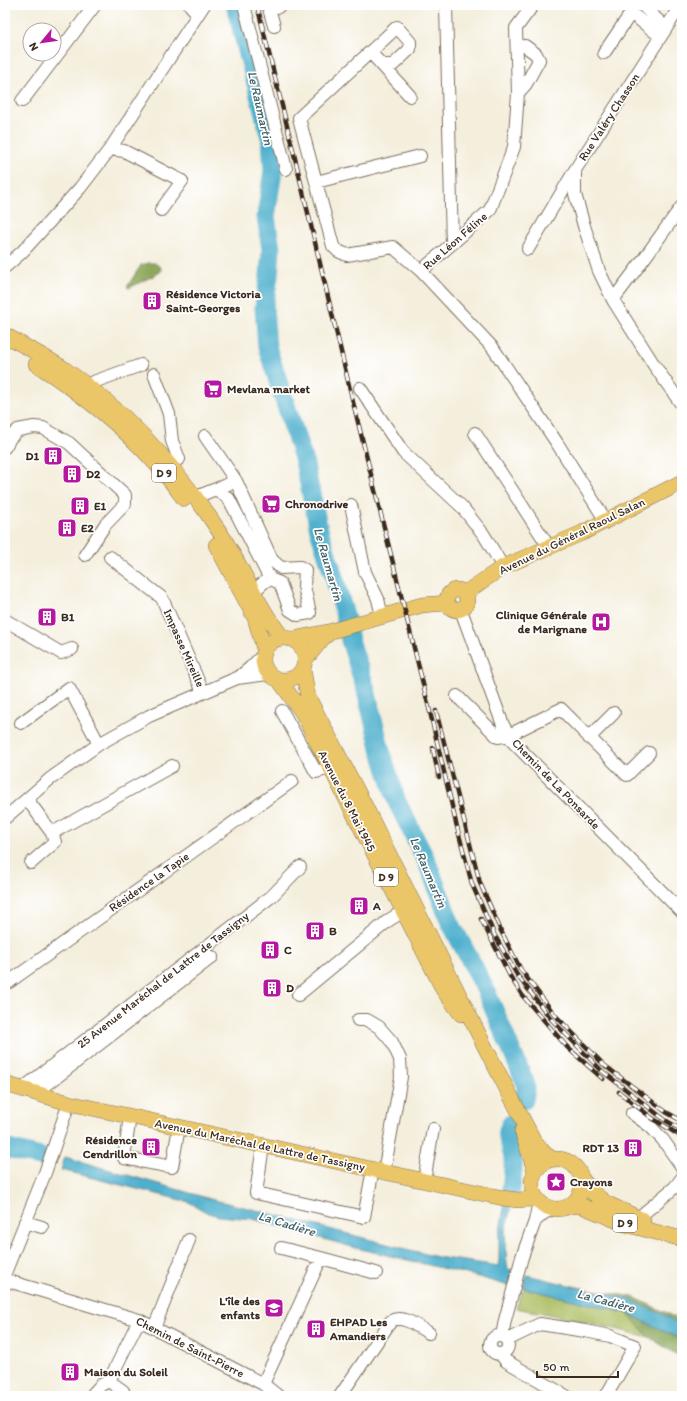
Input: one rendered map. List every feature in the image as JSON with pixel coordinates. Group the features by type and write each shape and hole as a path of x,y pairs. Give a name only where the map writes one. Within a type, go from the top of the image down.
{"main road":[{"name":"D 9","path":"5,335 62,368 85,385 135,427 164,458 196,497 219,531 239,564 265,614 288,638"},
{"name":"D 9","path":"5,347 30,360 75,391 109,418 155,463 190,505 219,550 255,618 263,652"},
{"name":"Avenue du Général Raoul Salan","path":"446,603 447,596 450,591 456,589 465,593 504,567 606,521 682,482"},
{"path":"335,630 324,637 304,664 299,674 291,679 274,677 262,662 263,652 272,641 335,630 422,605 446,603 452,609 461,610 467,602 465,593"},
{"path":"288,638 302,647 304,664"},
{"name":"Avenue du 8 Mai 1945","path":"304,664 308,697 363,802 485,1047 534,1141 545,1154 553,1159"},
{"name":"Avenue du 8 Mai 1945","path":"274,677 302,712 444,991 485,1047"},
{"name":"Avenue du Maréchal de Lattre de Tassigny","path":"5,1084 69,1103 263,1146 510,1199 532,1199 539,1201"},
{"name":"Avenue du 8 Mai 1945","path":"507,1088 534,1178"},
{"path":"510,1199 525,1196 534,1178 545,1162 553,1159 563,1159 572,1163 578,1170 582,1179 580,1196 569,1206 553,1209 539,1201 536,1196 534,1178"},
{"name":"D 9","path":"582,1179 592,1192 606,1203 650,1223 682,1231"},
{"name":"D 9","path":"569,1206 582,1206 625,1224 682,1239"}],"street":[{"path":"22,101 95,5"},
{"path":"244,5 286,169"},
{"path":"268,5 274,26"},
{"path":"271,5 280,5"},
{"path":"446,5 452,244"},
{"name":"Rue Léon Féline","path":"533,5 516,28 518,93 514,147 490,210 421,271 493,348 557,443 606,521"},
{"path":"642,5 663,32"},
{"name":"Rue Valéry Chasson","path":"681,5 575,170 575,194 599,271 613,300 654,365 682,404"},
{"path":"5,267 22,252 64,206 110,149 198,8"},
{"path":"604,53 631,13 663,32"},
{"path":"382,65 393,65 410,49 410,42 397,27 299,118 333,246 338,251 347,255 393,247 421,271"},
{"path":"518,93 526,84 539,60 536,54 525,46"},
{"path":"370,52 410,96"},
{"path":"110,149 124,151 182,181 161,210"},
{"path":"316,182 420,156"},
{"path":"528,249 575,170"},
{"path":"613,300 682,206"},
{"path":"85,385 141,365"},
{"path":"154,374 169,414 172,441 179,458"},
{"path":"360,388 403,452 462,507 484,535 504,567"},
{"path":"5,447 10,438 18,430 34,427 43,428 68,443 126,495 125,504 105,525 85,555"},
{"path":"475,433 549,547"},
{"path":"205,436 236,481 272,560 281,568 300,567 305,570 304,586 310,613 298,615 290,610 280,583 270,579 264,580 260,587 254,592"},
{"path":"196,497 236,481"},
{"path":"216,489 229,499 270,579"},
{"path":"351,505 365,572 378,599 382,617"},
{"name":"Impasse Mireille","path":"110,557 162,598 203,692"},
{"name":"Chemin de La Ponsarde","path":"461,610 503,726 513,742 680,905"},
{"path":"5,620 61,653 72,649"},
{"path":"5,818 96,739 237,678 250,668 263,652"},
{"path":"237,678 274,677"},
{"path":"22,723 69,688 96,739"},
{"path":"457,696 498,737 509,735 561,709 626,775 650,753"},
{"path":"282,711 316,772 330,768"},
{"path":"589,738 614,713"},
{"path":"52,833 172,766"},
{"name":"Résidence la Tapie","path":"5,981 9,982 292,781"},
{"path":"27,799 52,833 55,842 31,863"},
{"name":"25 Avenue Maréchal de Lattre de Tassigny","path":"29,1091 272,896 300,867"},
{"path":"298,995 389,920 404,911"},
{"path":"29,1091 212,957"},
{"path":"263,1146 256,1193 364,1217 379,1171 401,1077 400,1059 392,1042 379,1027 367,1020 358,1020"},
{"path":"5,1273 45,1173 69,1103"},
{"path":"632,1113 659,1136 682,1167"},
{"path":"130,1116 124,1158 172,1167 179,1127"},
{"path":"424,1180 433,1129"},
{"path":"638,1218 675,1186 682,1178"},
{"path":"505,1338 505,1320 535,1221 539,1201"},
{"path":"535,1221 544,1213 553,1209"},
{"path":"25,1222 42,1228"},
{"path":"154,1328 189,1240"},
{"path":"281,1248 376,1273"},
{"path":"263,1384 321,1258"},
{"name":"Chemin de Saint-Pierre","path":"5,1280 139,1320 263,1384 278,1396"},
{"path":"340,1396 391,1321 395,1319 402,1319 429,1333"},
{"path":"92,1396 101,1385 109,1381 139,1320"},
{"path":"566,1396 506,1362 501,1355 492,1352 490,1347 493,1338 499,1336 505,1338 540,1324 610,1336 635,1346 606,1396"},
{"path":"109,1381 123,1391 121,1396"}],"green space":[{"path":"155,263 161,268 161,270 157,274 129,288 127,287 141,265"},
{"path":"576,1287 633,1297 682,1322 682,1326 664,1315 631,1300"},
{"path":"524,1288 627,1313 649,1337 573,1319 516,1308"},
{"path":"627,1313 682,1340 682,1358 649,1337"}],"water":[{"path":"65,1157 214,1200 437,1257 499,1266 499,1236 505,1203 511,1206 505,1233 507,1265 508,1269 513,1270 509,1286 475,1276 352,1247 253,1219 219,1216 208,1213 189,1202 61,1170"},
{"path":"527,1275 631,1300 664,1315 682,1326 682,1340 627,1313 523,1288"}],"waterway":[{"name":"Le Raumartin","path":"235,5 271,141 273,170 266,217 271,249 269,276 264,307 267,347 304,461 319,530 334,576 350,640 366,690 380,748 397,802 427,862 450,922 483,984 525,1082 526,1088 524,1100"},
{"name":"Le Raumartin","path":"511,1124 508,1132 513,1162 511,1190"},
{"name":"La Cadière","path":"5,1148 40,1157"}],"railway":[{"path":"257,5 472,884 494,934 517,975 552,1020 602,1071 665,1120 682,1130"},
{"path":"436,711 480,883 501,931 521,970 555,1015 604,1065 666,1112 682,1121"},
{"path":"433,748 439,777"},
{"path":"481,919 510,976 522,995 568,1048 603,1079"},
{"path":"619,1092 652,1118 682,1137"}],"place":[{"name":"Résidence Victoria Saint-Georges","path":"152,301"},
{"name":"Mevlana market","path":"213,389"},
{"name":"D1","path":"53,456"},
{"name":"D2","path":"72,474"},
{"name":"Chronodrive","path":"271,504"},
{"name":"E1","path":"80,506"},
{"name":"E2","path":"67,528"},
{"name":"B1","path":"47,617"},
{"name":"Clinique Générale de Marignane","path":"601,622"},
{"name":"A","path":"359,906"},
{"name":"B","path":"315,931"},
{"name":"C","path":"270,950"},
{"name":"D","path":"272,988"},
{"name":"Résidence Cendrillon","path":"151,1147"},
{"name":"RDT 13","path":"633,1148"},
{"name":"Crayons","path":"556,1182"},
{"name":"L'île des enfants","path":"274,1308"},
{"name":"EHPAD Les Amandiers","path":"316,1329"},
{"name":"Maison du Soleil","path":"70,1372"}]}
